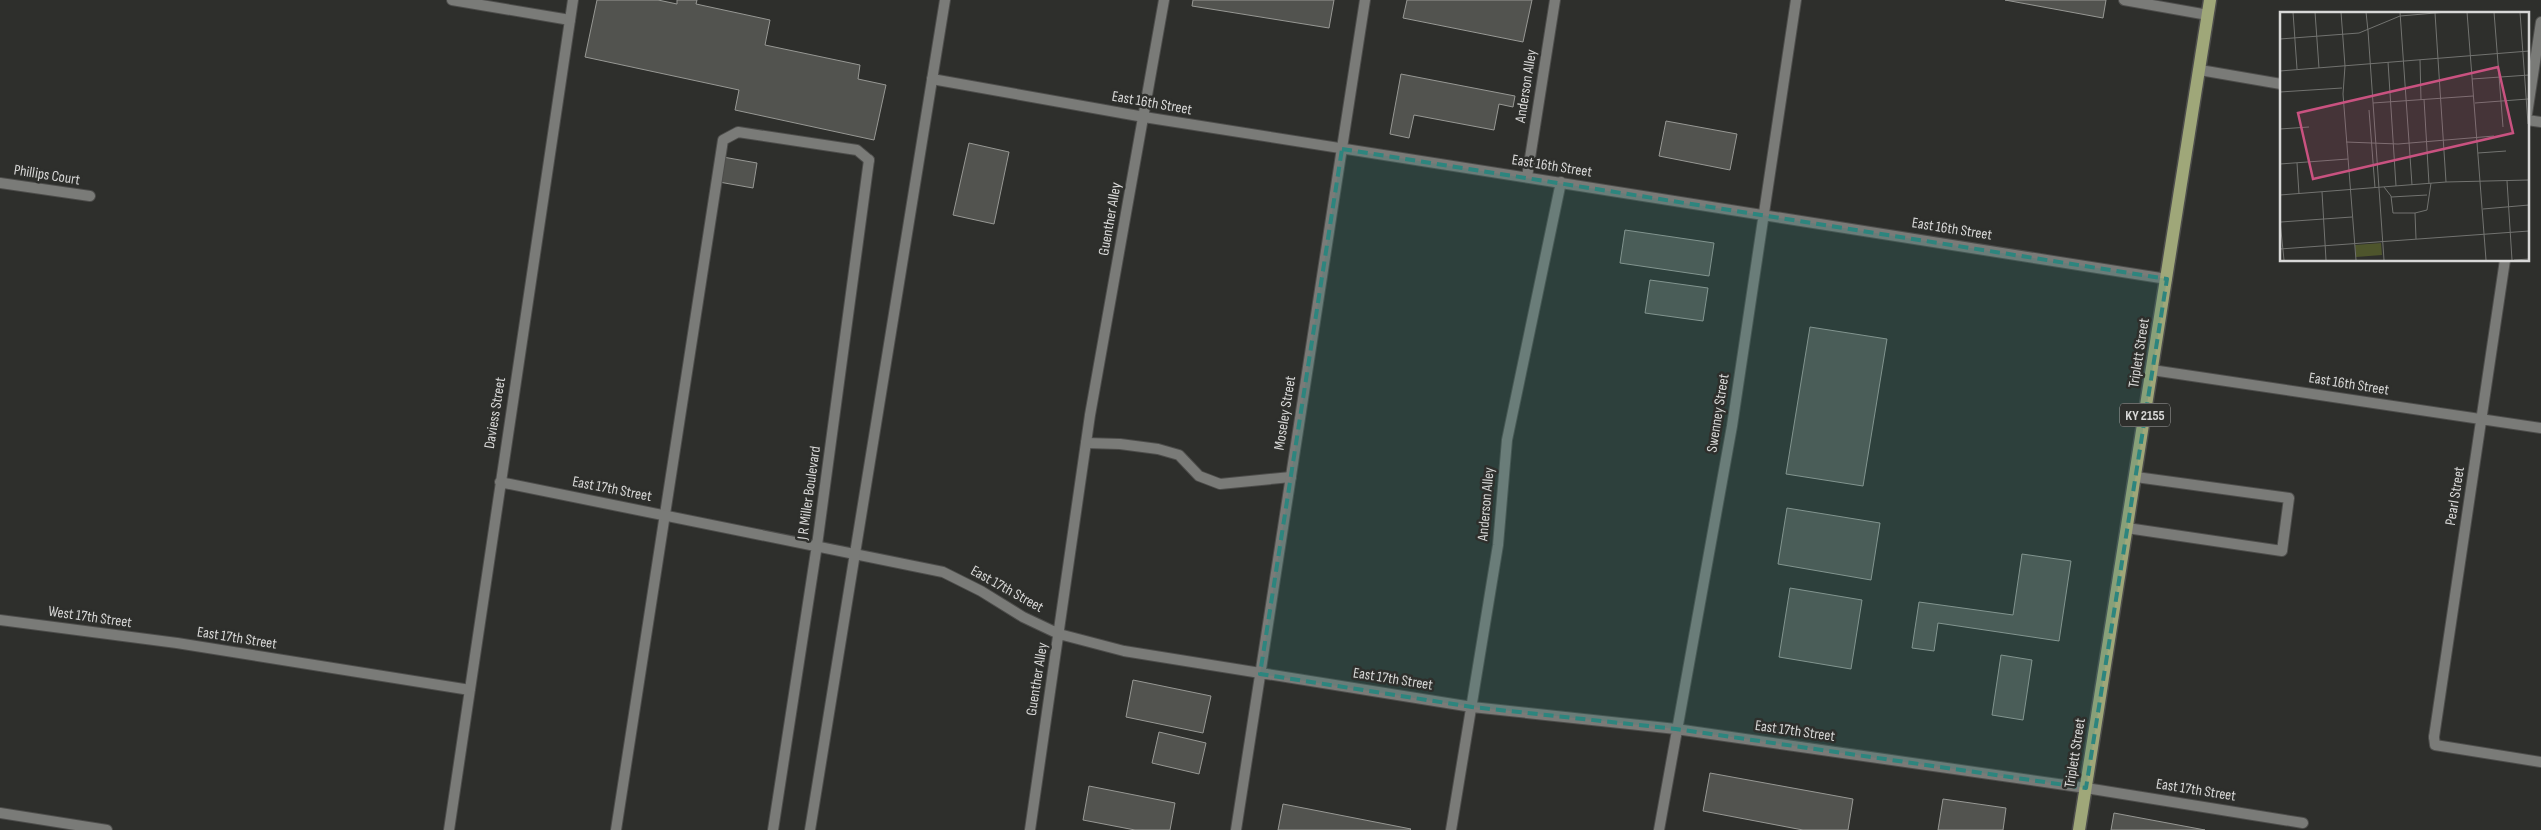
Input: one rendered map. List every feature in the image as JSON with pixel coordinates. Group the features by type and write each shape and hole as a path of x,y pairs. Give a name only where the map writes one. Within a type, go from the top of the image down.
{"main road":[{"name":"Triplett Street","path":"2080,830 2210,0"}],"street":[{"path":"452,0 570,20"},
{"name":"Daviess Street","path":"449,830 573,0"},
{"path":"810,830 945,0"},
{"name":"Guenther Alley","path":"1030,830 1086,443 1164,0"},
{"name":"Moseley Street","path":"1236,830 1366,0"},
{"name":"Anderson Alley","path":"1527,177 1555,0"},
{"name":"Swenney Street","path":"1659,830 1732,426 1796,0"},
{"path":"2124,0 2208,15"},
{"path":"2528,107 2541,22"},
{"path":"2200,70 2280,84"},
{"name":"East 16th Street","path":"932,79 1144,117 2167,279"},
{"path":"2528,120 2541,122"},
{"name":"J R Miller Boulevard","path":"665,515 723,140 738,132 857,150 869,160 775,830"},
{"name":"Phillips Court","path":"0,182 90,196"},
{"name":"Anderson Alley","path":"1451,830 1498,545 1508,440 1560,182"},
{"name":"Pearl Street","path":"2505,261 2434,737 2435,745 2541,762"},
{"name":"East 16th Street","path":"2152,370 2541,428"},
{"path":"1086,443 1120,444 1158,449 1179,455 1199,476 1220,484 1291,477"},
{"path":"2128,528 2282,552 2289,498 2136,477"},
{"name":"East 17th Street","path":"500,482 854,552 944,572 982,591 1023,617 1059,634 1124,652 1472,707 1676,729 2086,788 2303,823"},
{"path":"616,830 665,515"},
{"name":"West 17th Street","path":"0,620 177,643"},
{"name":"East 17th Street","path":"177,643 470,690"},
{"path":"0,814 107,830"}],"highlighted area":[{"path":"1342,149 2167,279 2086,788 1676,729 1472,707 1260,674"}],"building":[{"path":"597,0 658,0 677,4 677,0 697,0 696,4 770,20 765,45 860,65 858,79 886,85 874,140 735,110 739,90 585,57"},
{"path":"1193,0 1334,0 1329,28 1192,6"},
{"path":"1407,0 1532,0 1523,42 1403,18"},
{"path":"2005,0 2106,0 2103,18"},
{"path":"1401,74 1515,96 1513,107 1499,104 1494,130 1414,115 1409,138 1390,134"},
{"path":"1666,121 1737,134 1730,170 1659,156"},
{"path":"969,143 1009,152 994,224 953,215"},
{"path":"723,157 757,163 753,188 719,182"},
{"path":"1625,230 1714,243 1709,276 1620,263"},
{"path":"1650,280 1708,288 1703,321 1645,313"},
{"path":"1810,327 1887,339 1863,486 1786,474"},
{"path":"1787,508 1880,523 1871,580 1778,564"},
{"path":"2022,554 2071,561 2059,641 1938,623 1934,651 1912,648 1919,602 2013,615"},
{"path":"1790,588 1862,600 1851,669 1779,657"},
{"path":"2001,655 2032,660 2023,720 1992,715"},
{"path":"1133,680 1211,696 1203,733 1126,717"},
{"path":"1159,732 1206,743 1199,774 1152,763"},
{"path":"1710,773 1853,799 1848,830 1803,830 1703,811"},
{"path":"1089,786 1175,803 1170,830 1135,830 1083,820"},
{"path":"1943,799 2006,808 2003,830 1938,830"},
{"path":"1283,804 1411,829 1278,830"},
{"path":"2114,813 2205,830 2111,830"}]}
